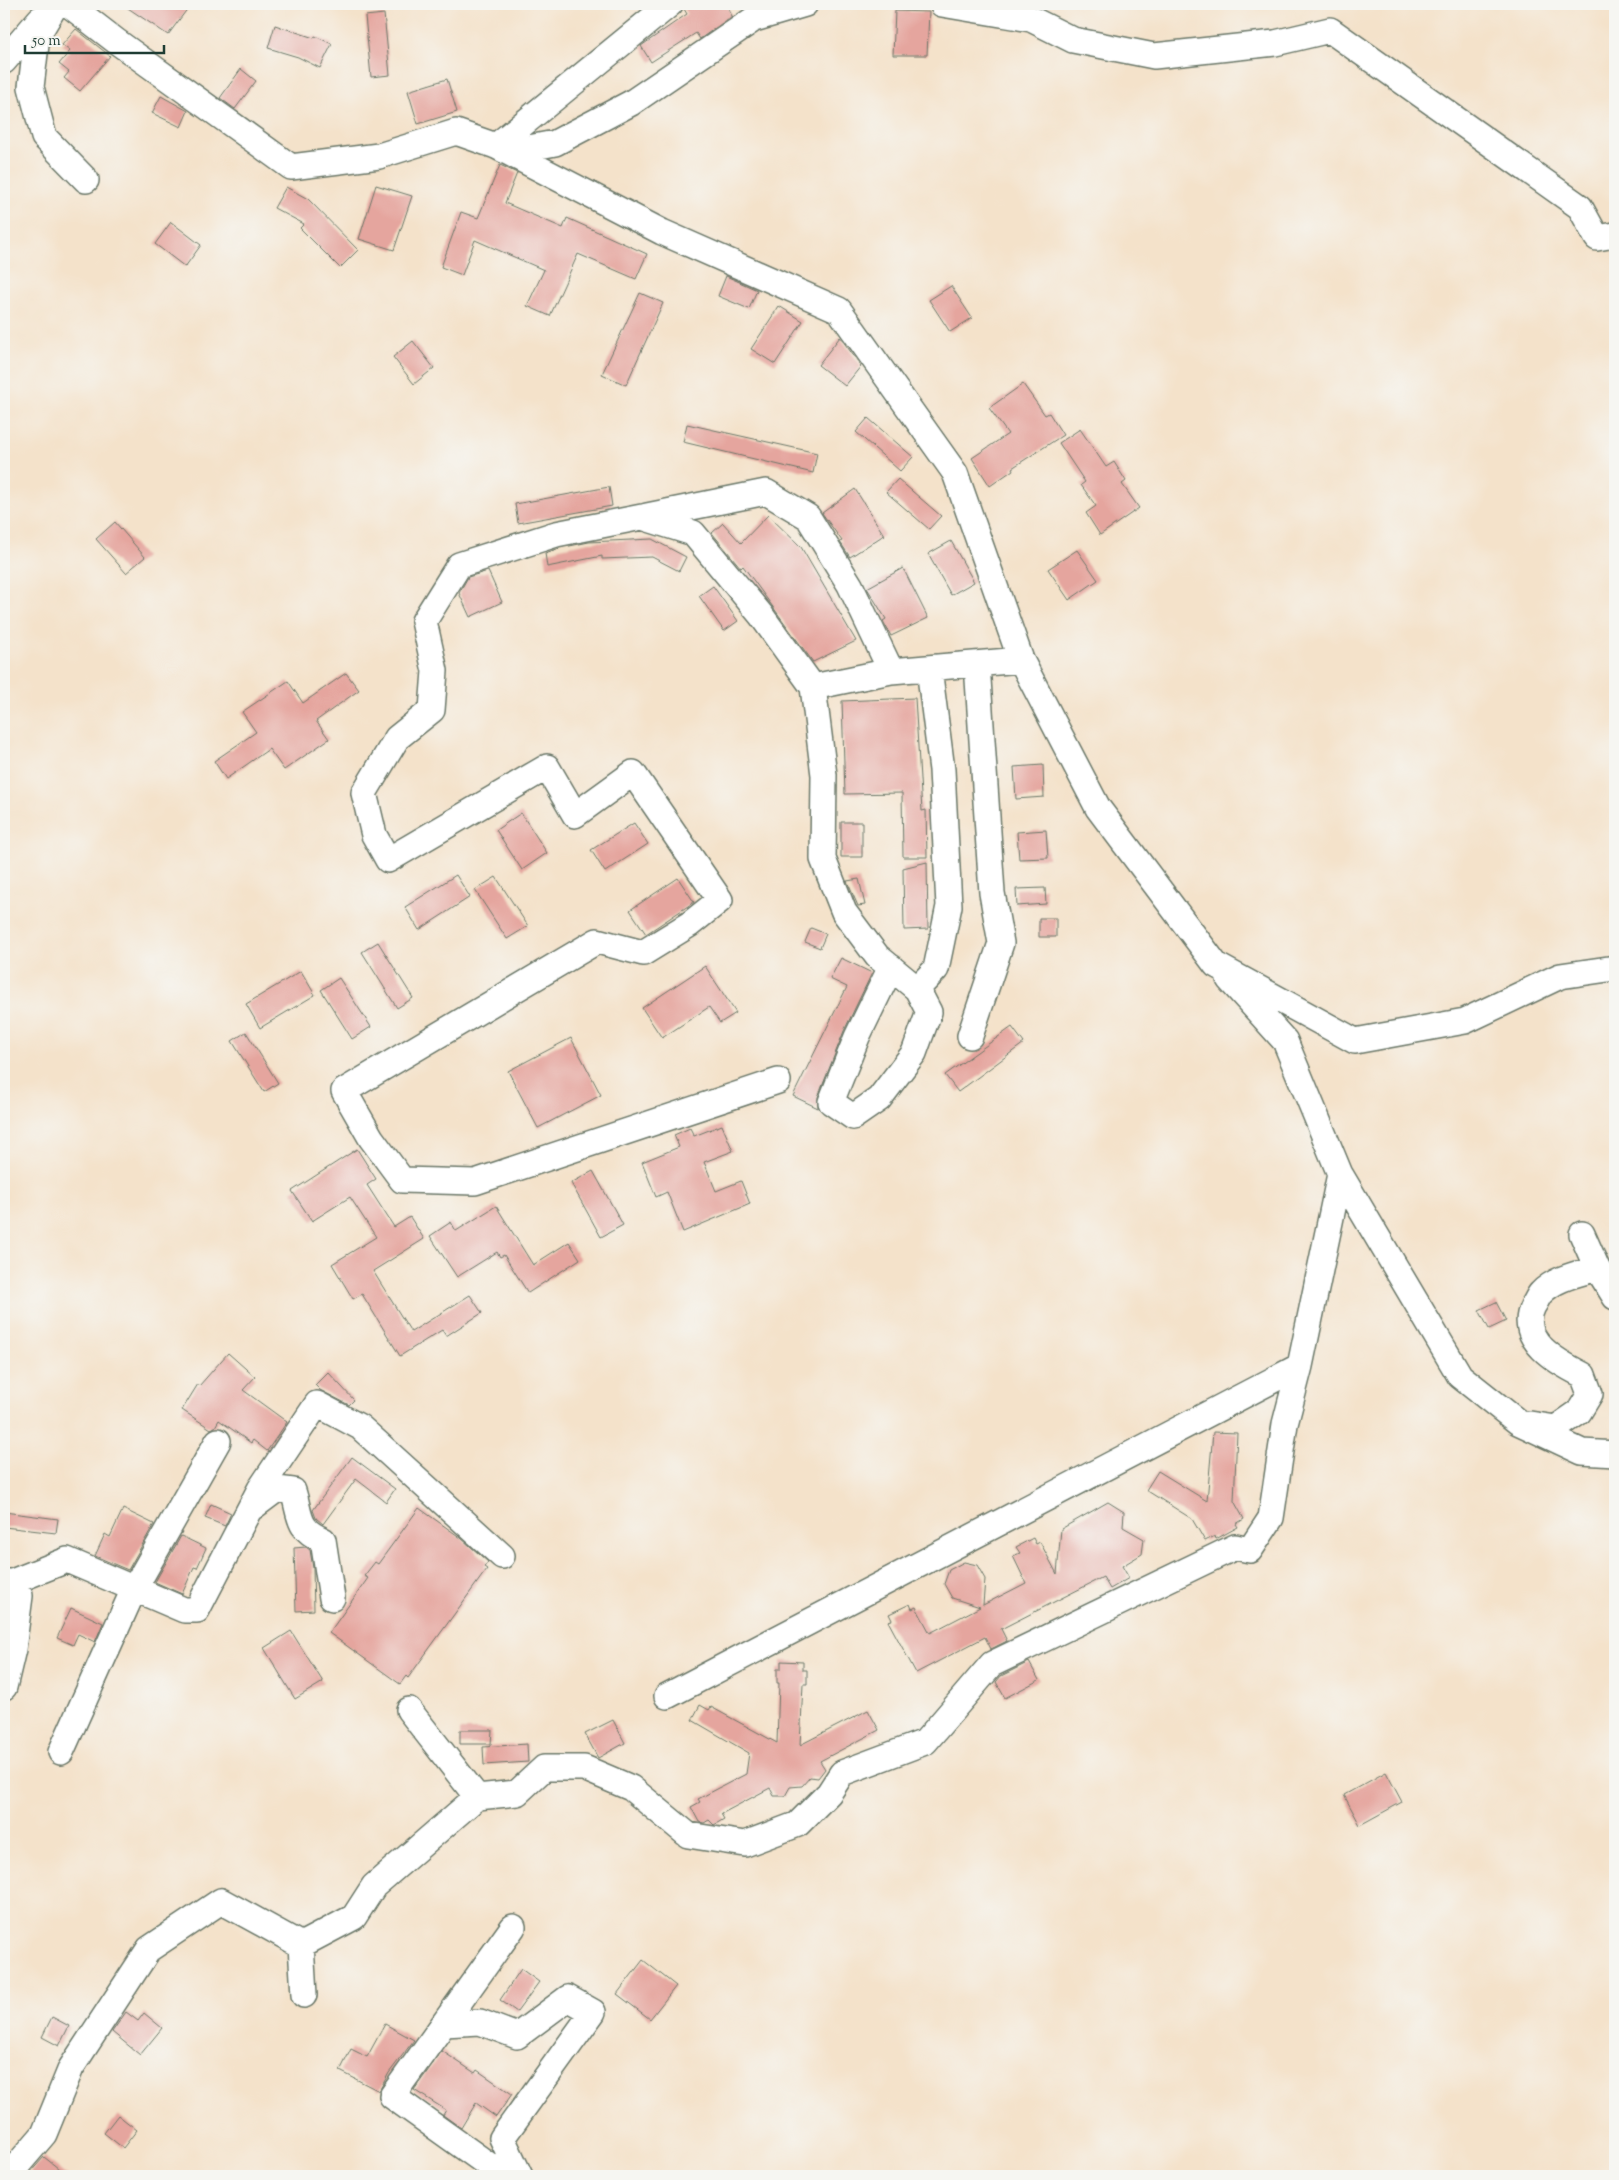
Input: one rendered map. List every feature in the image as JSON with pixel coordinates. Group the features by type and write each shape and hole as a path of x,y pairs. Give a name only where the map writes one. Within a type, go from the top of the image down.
{"street":[{"path":"4,61 55,4"},
{"path":"55,4 37,36 31,87 44,136 86,180"},
{"path":"68,4 290,167 379,156 456,132 502,149 662,232 839,310 955,473 1021,660 1098,808 1216,965 1285,1040 1340,1174 1460,1376 1518,1422 1582,1452 1615,1454"},
{"path":"502,149 670,4"},
{"path":"502,149 555,143 631,102 754,20 805,4"},
{"path":"942,4 1031,19 1073,40 1154,56 1275,43 1330,30 1580,207 1597,238 1615,235"},
{"path":"778,1081 475,1182 402,1180 371,1138 344,1091 597,941 643,953 690,924 720,900 633,773 575,815 547,767 388,860 374,835 364,793 397,738 432,710 435,671 424,621 459,565 556,534 766,492 808,517 850,585 891,671"},
{"path":"642,517 694,533 761,615 813,687 824,775 823,859 844,912 877,956 891,967 917,989 929,1012 914,1053 880,1099 853,1117 831,1102 857,1037 891,967"},
{"path":"813,687 891,671 1021,660"},
{"path":"970,1036 1001,943 992,892 977,664"},
{"path":"917,989 936,969 950,906 942,770 929,668"},
{"path":"1216,965 1355,1041 1465,1021 1560,976 1615,968"},
{"path":"301,1945 354,1916 374,1886 477,1797 517,1793 544,1768 584,1768 631,1788 688,1835 745,1844 798,1824 829,1793 842,1773 925,1742 992,1664 1235,1547 1250,1550 1271,1518 1285,1424 1300,1366 1340,1174"},
{"path":"1582,1234 1597,1268 1615,1296"},
{"path":"1518,1422 1556,1428 1579,1412 1590,1394 1584,1375 1562,1365 1544,1352 1531,1332 1530,1313 1540,1293 1562,1279 1597,1268"},
{"path":"667,1696 1300,1366"},
{"path":"4,1583 12,1582 67,1560 184,1610 197,1610 248,1510 317,1404 360,1427 502,1556"},
{"path":"61,1752 134,1589 218,1441"},
{"path":"248,1510 277,1489 293,1491 298,1506 299,1521 311,1535 323,1540 332,1598"},
{"path":"4,1583 20,1596 13,1649 4,1687"},
{"path":"409,1710 477,1797"},
{"path":"8,2176 44,2134 71,2068 149,1949 221,1901 301,1945"},
{"path":"504,2176 392,2096 513,1927"},
{"path":"301,1945 304,1995"},
{"path":"444,2024 480,2022 517,2036 568,1998 593,2012 502,2138 520,2176"}],"building":[{"path":"122,4 191,4 168,35"},
{"path":"693,4 726,4 732,16 700,39 696,33 651,62 641,46 687,14 684,9"},
{"path":"895,11 929,12 927,55 893,55"},
{"path":"384,14 390,75 371,77 365,16"},
{"path":"275,25 314,38 315,36 332,44 320,68 298,57 268,48"},
{"path":"76,29 110,56 80,91 64,78 69,72 59,64 70,51 62,45"},
{"path":"241,69 256,81 235,109 220,98"},
{"path":"447,79 457,112 418,124 408,91"},
{"path":"161,96 188,111 181,127 152,113"},
{"path":"500,165 517,173 505,203 563,228 567,218 647,254 636,279 578,254 550,316 527,306 544,270 475,240 462,275 441,267 461,212 478,218"},
{"path":"376,185 412,196 394,250 359,239"},
{"path":"286,187 308,199 358,250 340,268 300,228 304,224 274,208"},
{"path":"171,222 201,245 185,267 155,244"},
{"path":"726,276 757,290 749,309 718,296"},
{"path":"951,286 972,318 950,332 929,300"},
{"path":"640,293 663,303 626,385 602,374"},
{"path":"779,306 803,321 775,364 751,349"},
{"path":"840,337 861,366 845,386 818,365"},
{"path":"413,341 434,368 414,384 393,357"},
{"path":"1023,384 1045,415 1049,413 1063,435 1012,468 1013,470 990,486 972,458 1008,434 989,408"},
{"path":"868,418 913,457 900,471 856,432"},
{"path":"687,424 817,453 813,473 683,442"},
{"path":"1080,429 1106,467 1114,462 1126,481 1122,484 1139,508 1100,535 1086,513 1096,506 1081,485 1085,482 1059,443"},
{"path":"898,479 941,516 929,529 886,492"},
{"path":"609,487 612,506 518,523 515,504"},
{"path":"855,489 884,535 850,557 840,542 842,541 822,513"},
{"path":"768,515 801,547 856,641 813,662 743,566 741,568 712,533 723,523 741,543"},
{"path":"115,522 145,557 126,573 96,539"},
{"path":"652,539 686,557 679,571 652,557 602,559 602,556 547,567 545,553 560,548 589,542"},
{"path":"951,541 974,582 951,595 928,554"},
{"path":"1077,550 1098,580 1069,600 1048,569"},
{"path":"903,568 928,618 891,636 883,621 886,619 867,588"},
{"path":"488,571 502,602 470,617 459,593 468,577"},
{"path":"713,586 738,621 724,631 699,596"},
{"path":"346,673 359,690 316,721 329,739 284,770 269,749 226,779 214,761 256,732 242,712 288,681 303,703"},
{"path":"915,698 922,811 926,810 927,857 903,857 902,793 845,794 842,701"},
{"path":"1043,765 1044,797 1016,799 1014,767"},
{"path":"521,813 547,853 522,870 496,830"},
{"path":"841,822 862,822 862,857 841,857"},
{"path":"634,823 648,844 605,872 591,850"},
{"path":"1046,830 1048,858 1019,859 1017,832"},
{"path":"927,862 928,929 904,930 903,868"},
{"path":"456,875 470,897 419,930 405,907"},
{"path":"496,877 528,926 507,939 475,890"},
{"path":"678,878 694,902 646,934 630,910"},
{"path":"859,879 865,905 858,906 847,881"},
{"path":"1045,888 1046,904 1017,906 1016,889"},
{"path":"1039,918 1056,918 1056,937 1039,937"},
{"path":"811,928 826,934 820,948 805,942"},
{"path":"378,942 413,998 397,1008 362,952"},
{"path":"841,958 872,973 844,1031 818,1097 818,1108 793,1096 847,987 830,979"},
{"path":"705,966 736,1013 720,1023 709,1007 662,1038 642,1008"},
{"path":"301,971 315,995 260,1028 246,1004"},
{"path":"339,978 371,1027 352,1039 321,990"},
{"path":"1012,1027 1024,1043 958,1092 945,1075"},
{"path":"246,1032 278,1083 264,1092 232,1041"},
{"path":"571,1038 601,1095 538,1128 508,1071"},
{"path":"722,1125 733,1151 704,1162 716,1191 741,1181 750,1204 683,1232 667,1192 656,1197 642,1162 679,1147 674,1135 690,1128 694,1136"},
{"path":"357,1149 376,1179 367,1185 394,1227 410,1217 424,1239 373,1271 411,1332 470,1295 482,1313 446,1336 442,1330 400,1356 362,1294 353,1299 332,1264 376,1237 350,1197 312,1221 292,1191"},
{"path":"593,1171 623,1225 601,1237 571,1183"},
{"path":"496,1206 533,1265 569,1242 580,1259 528,1293 504,1255 500,1257 497,1252 457,1277 430,1236 451,1222 456,1231"},
{"path":"1496,1302 1506,1321 1489,1329 1479,1310"},
{"path":"228,1353 255,1377 243,1390 287,1422 267,1451 253,1440 251,1443 219,1420 215,1427 211,1429 182,1410 198,1384 199,1386"},
{"path":"328,1372 354,1400 349,1405 320,1390 315,1385"},
{"path":"1213,1432 1237,1433 1234,1501 1244,1519 1236,1524 1238,1527 1216,1539 1215,1536 1205,1541 1192,1519 1146,1490 1158,1471 1207,1501"},
{"path":"352,1457 395,1489 386,1502 356,1479 323,1524 316,1518 313,1510"},
{"path":"1108,1502 1124,1512 1123,1527 1144,1539 1142,1554 1122,1566 1129,1578 1110,1589 1103,1577 1001,1629 1007,1641 991,1649 985,1637 916,1673 888,1621 892,1620 889,1614 910,1604 912,1609 916,1607 930,1633 980,1607 952,1598 944,1584 949,1570 964,1562 977,1565 985,1579 983,1605 1026,1583 1013,1556 1020,1553 1016,1547 1033,1538 1036,1544 1040,1542 1057,1574 1061,1529"},
{"path":"211,1504 231,1513 225,1526 205,1518"},
{"path":"419,1508 461,1538 488,1562 484,1567 487,1569 408,1678 406,1676 400,1684 329,1633 368,1578 364,1576 375,1562 378,1564"},
{"path":"123,1509 154,1524 128,1570 95,1556 105,1534 110,1537"},
{"path":"4,1512 58,1519 56,1533 4,1527"},
{"path":"181,1536 206,1548 197,1568 194,1567 182,1594 155,1582"},
{"path":"306,1547 310,1550 313,1568 314,1610 296,1611 294,1548"},
{"path":"71,1608 103,1623 95,1642 78,1634 73,1645 57,1638"},
{"path":"291,1631 323,1682 295,1699 264,1648"},
{"path":"781,1661 803,1662 803,1670 807,1670 807,1684 803,1684 800,1745 868,1710 879,1730 820,1761 825,1769 818,1778 810,1777 802,1786 790,1787 785,1796 774,1796 770,1788 721,1814 724,1819 714,1825 709,1820 704,1823 699,1822 691,1807 700,1802 698,1799 746,1774 749,1753 692,1720 700,1705 709,1710 711,1707 777,1743 779,1683 777,1683 777,1669 781,1669"},
{"path":"1029,1662 1039,1680 1005,1698 996,1682 1001,1676"},
{"path":"613,1720 625,1743 598,1758 585,1734"},
{"path":"460,1730 492,1730 491,1744 460,1744"},
{"path":"527,1744 528,1762 484,1765 483,1747"},
{"path":"1386,1772 1402,1802 1360,1825 1344,1795"},
{"path":"643,1960 676,1986 650,2019 617,1994"},
{"path":"521,1969 539,1982 517,2012 500,2000"},
{"path":"126,2012 138,2021 144,2013 162,2028 140,2055 112,2032"},
{"path":"52,2017 69,2026 59,2046 42,2037"},
{"path":"385,2024 414,2040 389,2073 379,2091 340,2071 351,2049 367,2057"},
{"path":"442,2051 475,2073 477,2070 512,2094 496,2117 476,2103 461,2128 443,2115 446,2110 414,2090"},
{"path":"118,2115 137,2130 123,2148 104,2133"},
{"path":"44,2157 68,2176 27,2176"}]}
